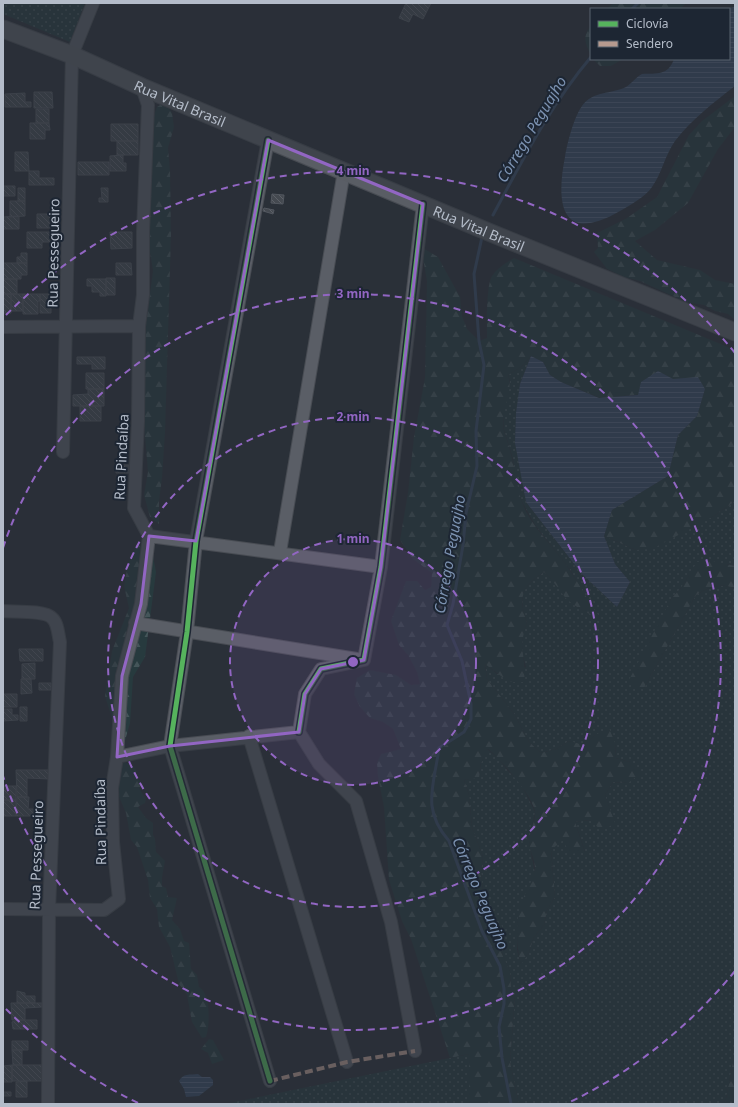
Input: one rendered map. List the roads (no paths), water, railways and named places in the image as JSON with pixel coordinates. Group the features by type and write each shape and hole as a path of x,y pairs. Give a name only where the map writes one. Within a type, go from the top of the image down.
{"main road":[{"name":"Rua Vital Brasil","path":"3,29 72,55 142,87 473,226 735,332"}],"street":[{"name":"Rua Pessegueiro","path":"63,452 72,55 92,3"},
{"name":"Rua Pindaíba","path":"49,910 104,910 119,899 113,842 112,788 117,757 122,676 142,598 149,536 134,508 138,420 139,326 143,294 143,232 148,105 142,87"},
{"path":"268,140 196,541 187,632 170,746 270,1081"},
{"path":"280,552 344,171"},
{"path":"364,660 381,567 423,204"},
{"path":"3,327 139,326"},
{"path":"149,536 280,552 381,567"},
{"name":"Rua Pessegueiro","path":"3,611 45,614 52,617 56,624 60,642 49,910 48,1104"},
{"path":"135,623 364,660"},
{"path":"364,660 321,669 305,694 299,732 319,764 356,801 391,922 415,1051"},
{"path":"117,757 170,746 249,736 299,732"},
{"path":"249,736 347,1062"},
{"path":"3,909 49,910"}],"water":[{"path":"735,7 735,86 703,112 675,141 655,182 645,194 620,211 601,220 586,224 575,222 567,215 563,205 561,191 562,175 569,138 576,117 582,106 586,101 597,95 626,87 642,74 665,71 669,68 674,60 730,60 729,8"},
{"path":"531,356 543,362 550,375 561,382 599,398 638,395 641,382 658,371 673,379 698,377 705,389 697,416 678,435 668,476 612,510 604,536 615,564 630,582 617,607 582,574 526,502 515,443 516,413 520,384"},
{"path":"198,1074 202,1077 210,1077 213,1080 213,1085 199,1096 186,1097 184,1089 179,1081 185,1076"}],"waterway":[{"name":"Córrego Peguajho","path":"633,8 638,3"},
{"name":"Córrego Peguajho","path":"493,215 550,113 576,75 590,58"},
{"name":"Córrego Peguajho","path":"482,237 474,274 479,341 484,365 476,431 477,466 466,513 463,545 453,604 447,625 462,661 471,704 471,719 464,732 439,748 433,786 432,808 440,829 449,841 482,931 500,966 504,989 504,1004 499,1027 502,1058 511,1104"}]}
